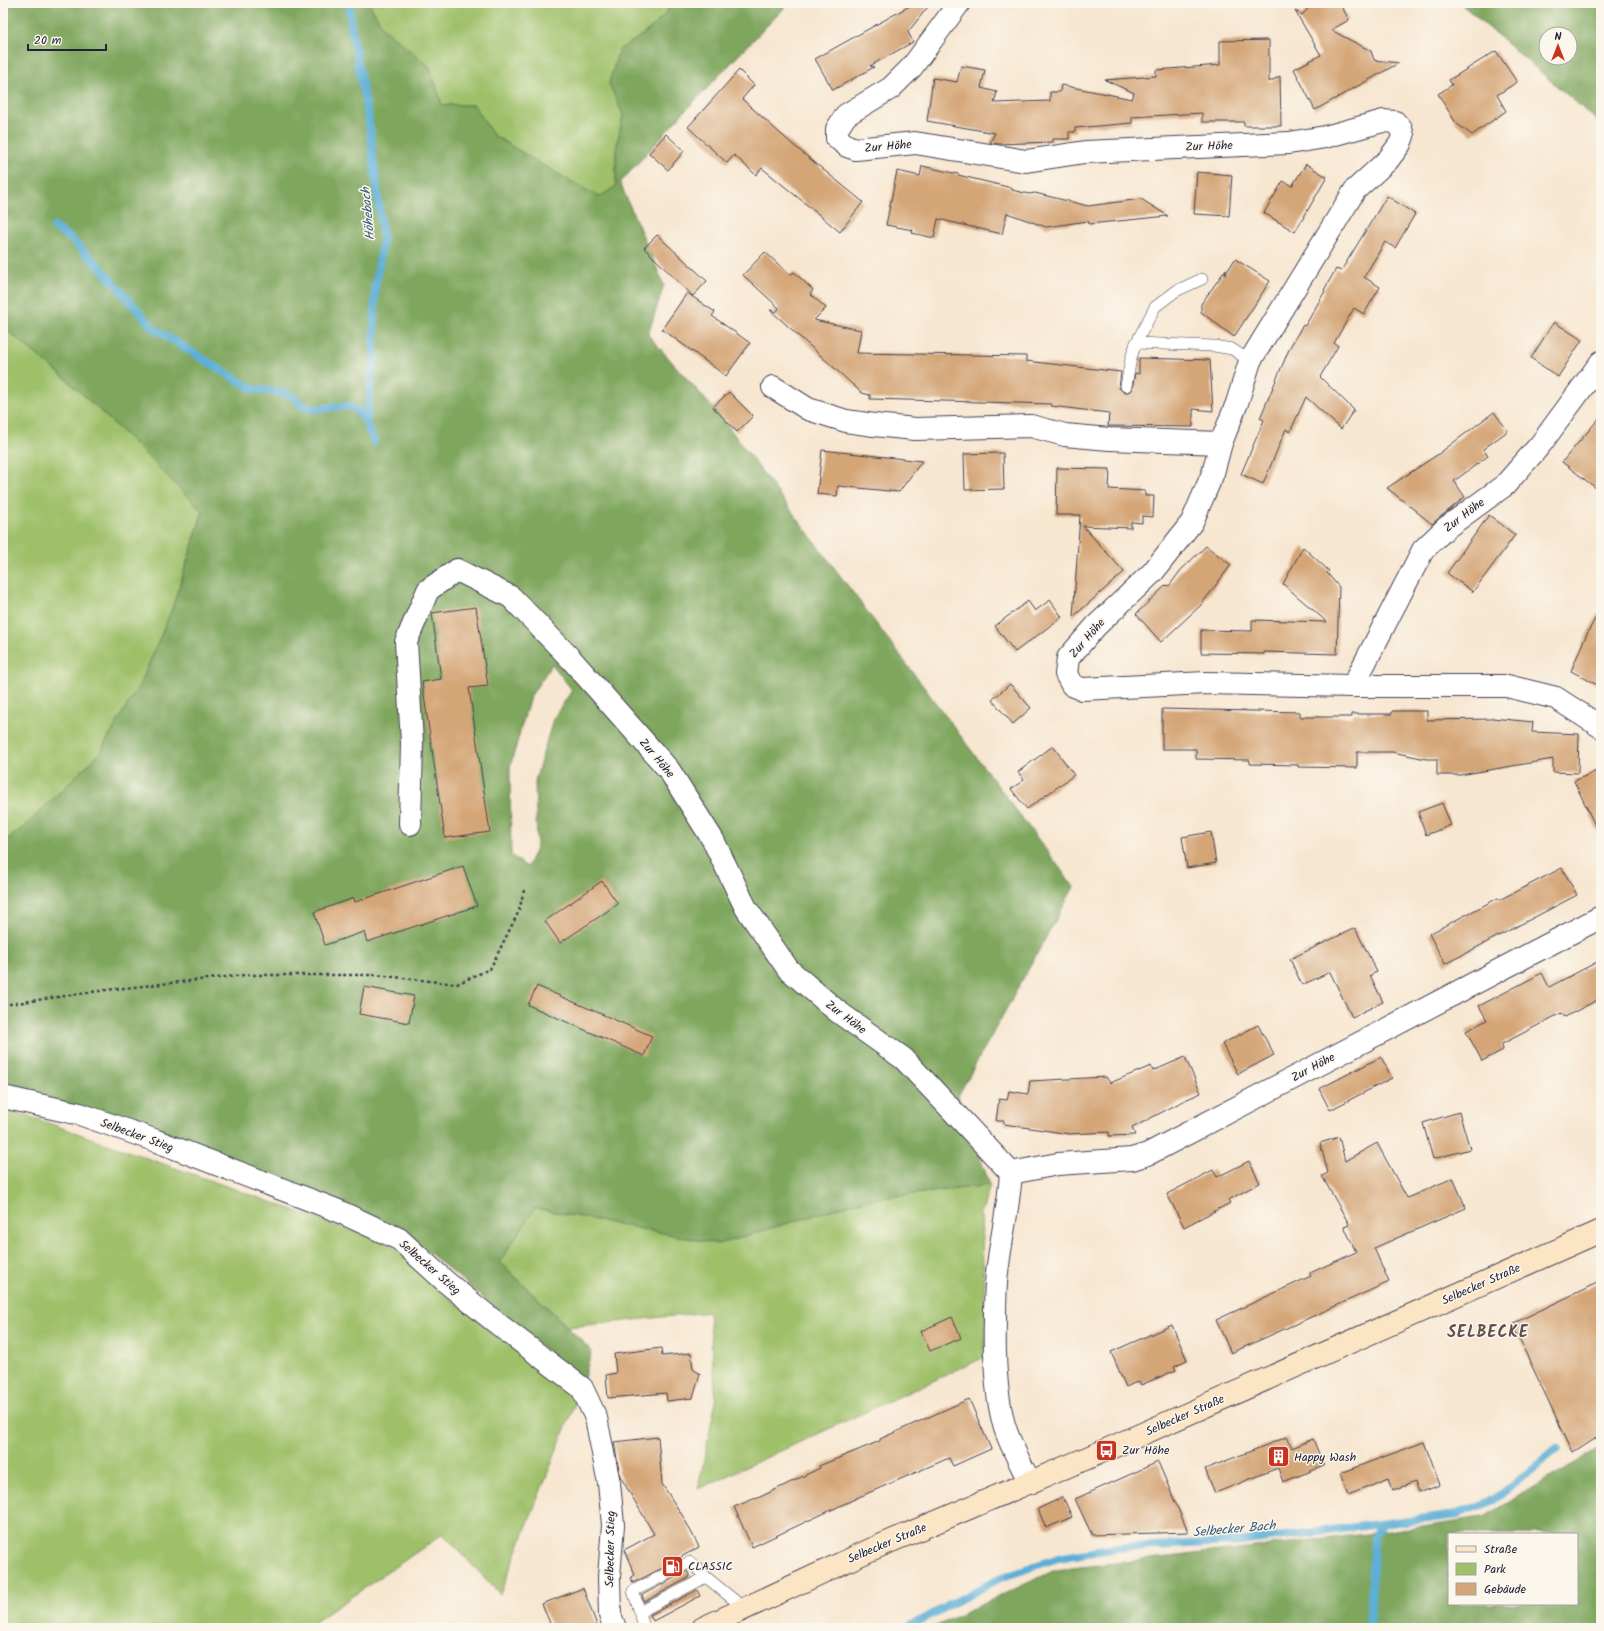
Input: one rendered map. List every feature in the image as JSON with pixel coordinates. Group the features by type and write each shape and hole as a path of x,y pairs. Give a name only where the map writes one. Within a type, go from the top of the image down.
{"main road":[{"name":"Selbecker Straße","path":"703,1628 870,1550 1030,1483 1601,1231"}],"street":[{"name":"Zur Höhe","path":"958,3 912,67 891,88 846,116 837,129 837,138 847,146 856,149 915,143 1026,161 1085,152 1289,143 1326,137 1383,121 1395,122 1401,129 1403,136 1400,144 1388,160 1355,190 1250,361 1237,403 1221,443 1213,474 1192,522 1153,572 1096,626 1068,658 1066,674 1072,685 1082,689 1206,683 1353,686 1507,686 1556,698 1601,727"},
{"name":"Zur Höhe","path":"1353,686 1423,550 1446,528 1505,485 1540,445 1601,362"},
{"path":"773,387 808,409 846,421 874,425 915,428 1031,426 1065,435 1109,439 1221,443"},
{"name":"Zur Höhe","path":"410,824 412,743 406,642 428,590 457,570 511,597 571,659 669,770 713,840 746,908 788,969 837,1011 904,1059 1011,1172 1058,1164 1132,1159 1148,1154 1601,917"},
{"name":"Selbecker Stieg","path":"3,1097 80,1114 154,1140 336,1210 399,1239 470,1302 582,1388 596,1418 609,1483 613,1525 609,1577 610,1615 615,1628"},
{"path":"1011,1172 1009,1200 998,1266 996,1292 997,1390 1004,1426 1030,1483"}],"lane":[{"path":"1126,386 1131,358 1136,343 1155,307 1176,290 1202,279"},
{"path":"1136,343 1214,346 1232,349 1250,361"},
{"path":"644,1628 633,1591 690,1562 744,1608"},
{"path":"640,1612 706,1577"}],"path":[{"path":"3,1005 106,990 245,975 376,975 457,984 490,970 519,910 524,890"}],"green space":[{"path":"3,3 369,3 383,28 430,67 442,105 474,105 493,135 563,177 600,197 616,186 616,150 623,115 609,83 619,50 642,35 662,18 672,3 789,3 683,113 620,183 664,285 648,335 721,417 1074,887 958,1096 990,1185 864,1200 719,1244 535,1208 500,1262 592,1351 583,1381 408,1235 3,1087 3,843 26,825 99,754 143,678 172,609 203,512 126,435 64,377 8,331 3,342","holes":["552,664 572,690 553,719 535,781 537,847 527,867 511,855 510,767 530,697"]},
{"path":"369,3 672,3 656,24 619,50 609,83 623,115 616,150 616,187 600,198 493,135 473,105 442,105 430,67 383,28"},
{"path":"1460,3 1601,3 1601,124"},
{"path":"8,331 64,377 126,435 203,511 172,609 143,678 99,754 26,825 3,843 3,342"},
{"path":"3,1110 23,1114 392,1245 430,1283 578,1396 500,1594 443,1534 306,1628 3,1628"},
{"path":"990,1185 981,1215 987,1356 698,1489 716,1401 709,1312 568,1327 500,1262 534,1208 719,1244 864,1200"},
{"path":"1601,1447 1601,1628 932,1628 1055,1570 1367,1534 1483,1517"}],"building":[{"path":"915,3 931,3 908,32 913,42 870,66 874,67 833,90 815,59"},
{"path":"1313,3 1340,3 1349,20 1331,30 1371,51 1374,60 1399,63 1315,110 1294,69 1321,55 1295,11 1302,15"},
{"path":"1269,40 1269,82 1280,76 1281,126 1244,126 1244,122 1202,122 1202,113 1132,117 1132,123 1075,128 1075,132 1069,132 1069,139 1053,139 1053,142 999,144 990,143 995,133 927,121 933,78 957,82 961,66 985,70 981,88 997,92 994,103 1050,101 1050,92 1060,92 1061,85 1132,99 1134,93 1105,80 1156,76 1156,70 1220,65 1220,41"},
{"path":"1496,51 1517,82 1497,95 1506,111 1472,135 1456,123 1438,94 1452,85 1449,80"},
{"path":"739,70 754,85 742,99 792,144 863,202 840,232 762,168 756,175 734,155 727,163 688,127"},
{"path":"666,134 684,151 668,170 649,153"},
{"path":"1306,164 1327,177 1295,232 1264,213 1283,181 1292,186"},
{"path":"922,166 1012,188 1012,190 1029,194 1035,193 1088,206 1141,199 1168,216 1089,224 1088,221 1046,227 1007,213 1002,234 938,219 934,238 912,233 913,230 886,225 897,171 920,176"},
{"path":"1197,172 1232,175 1229,216 1194,214"},
{"path":"1387,196 1415,214 1395,248 1385,242 1364,277 1380,287 1364,314 1354,308 1334,343 1338,346 1320,377 1354,410 1341,429 1306,397 1290,432 1286,429 1263,484 1241,474 1264,420 1260,418 1290,347 1303,325 1305,326 1336,269 1341,271"},
{"path":"657,235 707,281 693,296 644,248"},
{"path":"765,252 790,275 794,272 813,290 810,294 826,308 814,320 861,330 857,353 1026,356 1026,361 1121,372 1119,388 1125,393 1132,390 1135,373 1139,374 1139,358 1210,360 1213,411 1193,409 1193,427 1108,426 1109,413 1051,406 1052,404 870,399 870,395 862,393 770,310 776,312 779,308 743,275"},
{"path":"1235,259 1270,281 1234,337 1201,312 1201,304 1226,269 1225,275"},
{"path":"687,293 715,312 712,316 750,343 726,376 662,329"},
{"path":"1554,322 1582,340 1558,377 1531,358"},
{"path":"729,392 753,416 737,432 713,407"},
{"path":"1494,412 1508,431 1483,449 1488,456 1454,481 1465,497 1432,524 1387,488 1437,455"},
{"path":"1601,416 1601,492 1562,462"},
{"path":"822,450 922,461 899,492 838,486 837,496 817,494"},
{"path":"1003,453 1004,489 965,490 964,454"},
{"path":"1057,468 1110,469 1109,489 1145,491 1145,496 1154,496 1153,517 1142,516 1142,523 1131,522 1131,528 1083,526 1124,572 1073,617 1080,515 1056,515"},
{"path":"1489,515 1515,535 1473,592 1447,573"},
{"path":"1206,546 1231,565 1201,605 1161,642 1136,614 1166,585 1169,586 1181,570"},
{"path":"1303,547 1329,571 1327,573 1339,587 1337,654 1264,652 1264,654 1201,653 1201,630 1252,631 1252,620 1327,622 1283,584"},
{"path":"1050,600 1062,617 1015,652 995,626 1028,601 1035,611"},
{"path":"476,607 488,686 469,688 490,832 445,838 422,682 441,679 432,613"},
{"path":"1601,607 1601,687 1571,671 1584,640"},
{"path":"1010,684 1031,708 1013,724 992,700"},
{"path":"1162,709 1300,712 1300,717 1352,717 1352,714 1392,714 1392,711 1427,711 1427,720 1492,718 1533,722 1532,732 1579,734 1578,773 1553,772 1553,759 1460,775 1437,775 1437,759 1426,759 1392,752 1357,752 1357,768 1298,767 1298,765 1250,764 1250,760 1196,759 1196,749 1162,749"},
{"path":"1053,746 1074,775 1027,809 1011,789 1024,780 1018,772"},
{"path":"1601,769 1601,838 1574,781"},
{"path":"1442,803 1451,825 1426,835 1418,812"},
{"path":"1211,832 1216,863 1187,868 1182,837"},
{"path":"463,866 477,906 367,942 364,932 325,945 314,912 354,898 355,902"},
{"path":"1562,868 1577,895 1445,964 1429,934 1498,898 1499,900"},
{"path":"602,881 618,904 560,943 545,921"},
{"path":"1355,928 1377,972 1370,975 1383,1002 1352,1017 1330,972 1302,985 1290,959"},
{"path":"1601,960 1601,998 1565,1017 1561,1013 1502,1044 1503,1050 1482,1061 1466,1031 1487,1020 1479,1006 1542,973 1549,987"},
{"path":"537,986 652,1036 644,1056 528,1005"},
{"path":"364,987 414,996 409,1023 359,1014"},
{"path":"1258,1025 1274,1055 1238,1074 1222,1044"},
{"path":"1185,1057 1201,1093 1132,1128 1135,1135 1109,1136 1109,1132 1069,1134 1004,1124 1004,1121 996,1121 999,1099 1007,1100 1009,1091 1028,1094 1030,1081 1106,1077 1110,1083 1151,1066 1153,1071"},
{"path":"1381,1057 1392,1078 1330,1110 1319,1089"},
{"path":"1459,1112 1470,1149 1433,1159 1423,1123"},
{"path":"1339,1137 1345,1161 1377,1143 1407,1198 1453,1178 1466,1208 1374,1248 1389,1282 1231,1353 1216,1320 1311,1276 1310,1273 1356,1252 1344,1226 1349,1224 1322,1176 1328,1173 1320,1143"},
{"path":"1249,1161 1260,1183 1228,1200 1230,1203 1184,1227 1167,1194 1213,1170 1217,1177"},
{"path":"1601,1281 1601,1435 1573,1453 1512,1324"},
{"path":"952,1317 961,1338 930,1351 921,1331"},
{"path":"1172,1325 1187,1360 1174,1366 1176,1370 1141,1385 1139,1381 1126,1387 1111,1352"},
{"path":"661,1348 662,1356 691,1353 693,1369 700,1374 693,1398 667,1401 666,1393 608,1398 606,1375 616,1373 614,1354"},
{"path":"969,1399 991,1449 953,1466 949,1458 859,1497 752,1547 734,1507 756,1499 820,1468 819,1466 880,1441 880,1439"},
{"path":"658,1437 662,1484 684,1518 699,1547 679,1558 680,1559 633,1583 630,1578 635,1575 624,1550 654,1534 620,1476 614,1442"},
{"name":"Happy Wash","path":"1287,1437 1292,1448 1313,1439 1324,1466 1283,1482 1278,1468 1215,1493 1205,1469"},
{"path":"1424,1442 1440,1485 1419,1493 1415,1482 1393,1490 1389,1479 1348,1495 1340,1473"},
{"path":"1158,1462 1188,1532 1092,1535 1075,1499"},
{"path":"1063,1497 1072,1517 1046,1528 1038,1509"},
{"path":"687,1571 690,1577 644,1602 642,1595"},
{"path":"583,1588 598,1628 552,1628 542,1604"},
{"path":"697,1590 700,1596 653,1621 650,1615"}],"waterway":[{"name":"Höhebach","path":"349,3 352,32 369,122 383,240 375,288 374,360 366,423"},
{"path":"54,227 72,240 99,266 153,328 252,389 284,393 292,396 304,407 314,409 348,406 358,411 366,423 374,442"},
{"name":"Selbecker Bach","path":"906,1628 1002,1577 1058,1558 1116,1548 1246,1541 1458,1514 1494,1500 1558,1448"},
{"path":"1369,1628 1374,1538 1382,1524"}],"place":[{"name":"Zur Höhe","path":"1106,1450"},
{"name":"Happy Wash","path":"1279,1457"},
{"name":"CLASSIC","path":"672,1566"}],"district":[{"name":"SELBECKE","path":"1488,1331"}]}
